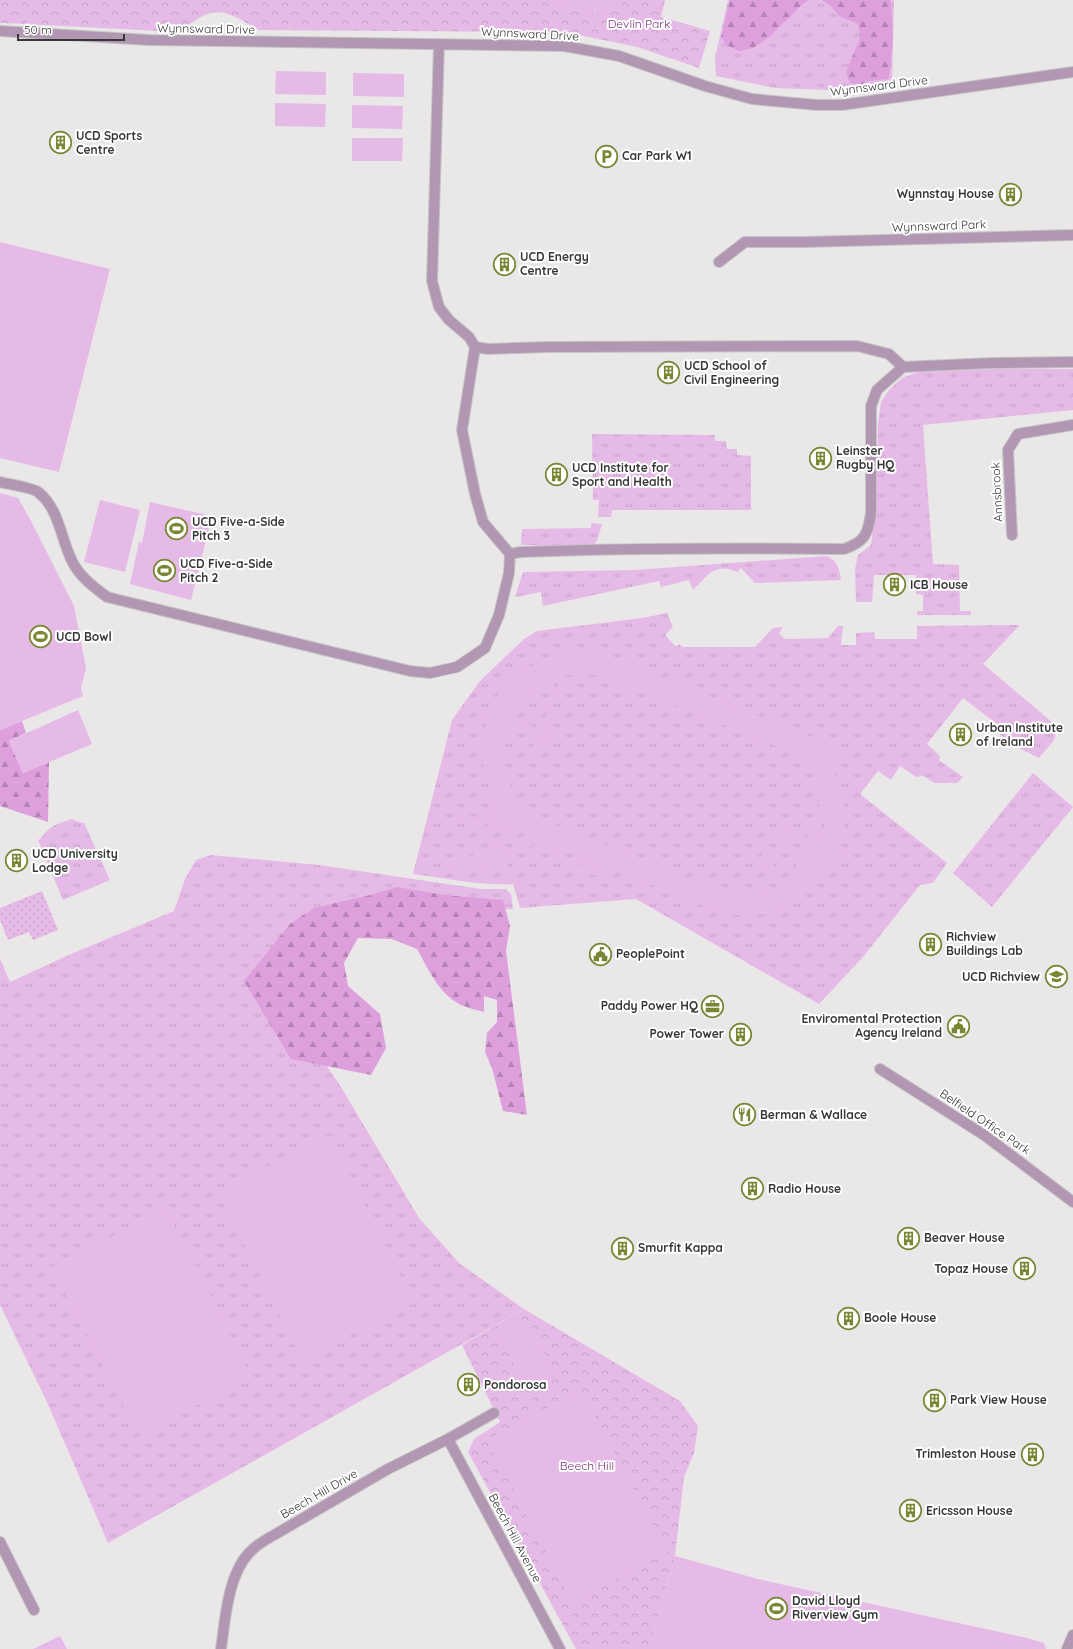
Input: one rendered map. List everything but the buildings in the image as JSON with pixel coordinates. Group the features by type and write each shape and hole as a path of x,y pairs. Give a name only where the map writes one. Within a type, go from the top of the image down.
{"street":[{"name":"Wynnsward Drive","path":"0,31 149,40 250,43 564,46 619,56 705,86 752,99 817,105 842,105 1073,72"},
{"path":"439,44 432,281 439,307 449,320 468,338 475,347 488,349 549,347 857,346 889,354 904,367"},
{"name":"Wynnsward Park","path":"719,262 745,242 806,242 1073,235"},
{"path":"0,482 37,491 41,495 49,504 58,522 76,568 84,580 107,597 410,671 430,673 457,667 485,648 499,615 509,573 510,554 483,522 475,494 462,430 475,347"},
{"path":"510,554 521,552 618,549 844,549 859,543 868,530 870,514 871,406 877,390 904,367 992,363 1073,362"},
{"name":"Annsbrook","path":"1012,535 1008,450 1018,434 1073,425"},
{"name":"Belfield Office Park","path":"880,1069 984,1135 1073,1202"},
{"name":"Beech Hill Drive","path":"221,1649 232,1588 239,1567 249,1552 274,1534 388,1469 448,1439 494,1413"},
{"name":"Beech Hill Avenue","path":"448,1439 560,1649"},
{"path":"0,1542 34,1610"},
{"path":"1067,1649 1073,1634"}],"green space":[{"name":"Devlin Park","path":"0,0 665,0 661,17 710,31 699,68 637,47 564,32 259,30 236,17 218,12 210,13 201,17 179,32 0,23"},
{"path":"533,0 609,0 605,16"},
{"path":"728,0 894,0 892,86 828,90 775,88 716,76 715,58"},
{"path":"730,0 809,0 768,38 753,48 739,51 726,45 721,37"},
{"path":"822,0 891,0 893,39 889,79 869,81 860,85 850,83 846,72 860,38 858,24 839,16 831,6"},
{"path":"276,71 326,72 326,95 275,94"},
{"path":"353,73 404,74 404,97 353,96"},
{"path":"275,103 326,104 325,127 275,126"},
{"path":"352,105 403,106 402,129 352,128"},
{"path":"352,138 403,138 402,161 352,161"},
{"path":"0,242 110,269 59,472 0,458"},
{"path":"997,369 1073,369 1073,410 923,425 933,564 959,565 960,611 971,611 971,615 917,615 917,611 923,611 923,595 916,594 916,575 874,575 872,602 856,602 855,569 858,555 871,545 876,501 878,423 881,402 889,390 902,378 918,372"},
{"path":"592,434 715,435 715,441 726,441 727,449 737,449 737,455 751,456 751,510 612,510 611,517 598,517 599,500 593,500"},
{"name":"UCD Bowl","path":"0,493 18,498 74,606 86,668 81,688 83,696 0,730"},
{"path":"100,500 140,510 125,572 84,562"},
{"path":"150,502 212,516 191,600 130,584 139,542 142,543"},
{"path":"591,523 602,524 597,541 593,545 521,545 522,529 591,528"},
{"path":"827,556 834,561 837,566 840,572 841,580 755,583 741,568 737,572 723,568 712,572 693,590 689,580 661,587 659,581 543,606 541,592 515,597 523,572 635,570"},
{"path":"667,613 673,627 665,635 676,647 679,644 683,647 755,647 773,628 783,627 779,633 785,639 828,638 838,626 843,626 841,645 856,645 856,633 874,632 875,639 917,639 917,626 1020,625 983,664 1058,727 1054,740 1039,758 1019,748 999,734 1002,728 963,698 927,744 940,756 939,760 963,777 957,783 935,783 923,776 916,777 900,766 891,780 878,771 860,794 947,863 933,883 920,885 863,957 819,1004 636,899 520,908 513,884 476,883 413,874 452,720 480,681 524,639 537,631 642,618"},
{"path":"581,652 617,659 841,749 833,770 843,799 845,819 843,840 840,850 850,854 846,862 836,859 825,876 812,890 798,901 783,909 766,914 748,916 730,914 710,909 486,819 494,799 486,779 482,749 484,729 487,718 477,714 481,706 490,710 497,697 506,686 527,668 553,657","holes":["583,673 608,679 776,746 800,762 813,777 817,785 819,805 807,837 793,832 795,828 786,824 784,828 776,825 773,833 781,836 781,838 804,845 796,867 789,879 782,886 774,890 756,895 737,894 719,890 551,823 527,806 517,795 505,770 502,756 503,741 507,726 536,738 527,761 530,762 539,739 551,744 554,735 542,730 565,675","561,676 540,729 510,718 519,703 531,691 545,682","824,817 824,828 820,843 815,840"]},
{"path":"78,710 92,744 23,773 9,741"},
{"path":"22,721 26,733 9,741 23,773 49,762 48,822 0,806 0,730"},
{"path":"1033,773 1073,807 992,907 953,873"},
{"path":"459,811 477,818 476,821 580,863 581,861 599,868 596,876 578,868 579,865 475,823 474,826 456,819"},
{"path":"72,819 84,823 110,880 63,900 38,840 53,827"},
{"path":"501,838 507,853 508,870 456,867 453,869 451,867 452,865 455,865"},
{"path":"763,853 778,871 781,871 781,875 758,866"},
{"path":"211,855 319,865 481,889 506,889 511,894 513,909 364,915 263,973 341,1087 419,1218 459,1263 524,1309 108,1543 47,1402 0,1305 0,959 10,982 71,954 174,911 185,879 196,860"},
{"path":"397,887 444,895 503,900 510,926 506,951 527,1115 503,1111 492,1068 485,1052 487,1033 497,1022 497,1000 484,996 484,1012 461,1005 453,1000 440,988 417,949 392,939 358,938 344,963 348,986 380,1014 386,1048 371,1075 291,1059 244,981 290,924 314,908"},
{"path":"42,891 58,930 33,940 29,932 8,940 0,920 0,908"},
{"path":"330,1135 414,1303 302,1359 218,1191"},
{"path":"166,1209 252,1378 138,1435 52,1267"},
{"name":"Beech Hill","path":"524,1309 680,1401 698,1426 694,1453 684,1477 675,1556 649,1649 576,1649 468,1452 474,1439 500,1422 462,1345"},
{"path":"525,1318 558,1378 530,1393 497,1333"},
{"path":"581,1390 667,1552 572,1602 487,1440"},
{"name":"David Lloyd Riverview Gym","path":"675,1556 758,1579 1027,1638 1044,1643 1046,1649 649,1649"},
{"path":"60,1636 67,1649 33,1649"}],"place":[{"name":"UCD Sports Centre","path":"60,143"},
{"name":"Car Park W1","path":"606,156"},
{"name":"Wynnstay House","path":"1010,194"},
{"name":"UCD Energy Centre","path":"505,264"},
{"name":"UCD School of Civil Engineering","path":"669,373"},
{"name":"Leinster Rugby HQ","path":"820,458"},
{"name":"UCD Institute for Sport and Health","path":"556,475"},
{"name":"UCD Five-a-Side Pitch 3","path":"176,529"},
{"name":"UCD Five-a-Side Pitch 2","path":"165,571"},
{"name":"ICB House","path":"895,585"},
{"name":"UCD Bowl","path":"40,637"},
{"name":"Urban Institute of Ireland","path":"961,735"},
{"name":"UCD University Lodge","path":"16,861"},
{"name":"Richview Buildings Lab","path":"931,944"},
{"name":"PeoplePoint","path":"601,954"},
{"name":"UCD Richview","path":"1056,977"},
{"name":"Paddy Power HQ","path":"713,1006"},
{"name":"Enviromental Protection Agency Ireland","path":"958,1026"},
{"name":"Power Tower","path":"740,1034"},
{"name":"Berman & Wallace","path":"744,1115"},
{"name":"Radio House","path":"753,1189"},
{"name":"Beaver House","path":"908,1238"},
{"name":"Smurfit Kappa","path":"622,1248"},
{"name":"Topaz House","path":"1024,1269"},
{"name":"Boole House","path":"848,1318"},
{"name":"Pondorosa","path":"468,1385"},
{"name":"Park View House","path":"935,1400"},
{"name":"Trimleston House","path":"1032,1454"},
{"name":"Ericsson House","path":"911,1511"},
{"name":"David Lloyd Riverview Gym","path":"777,1608"}]}
